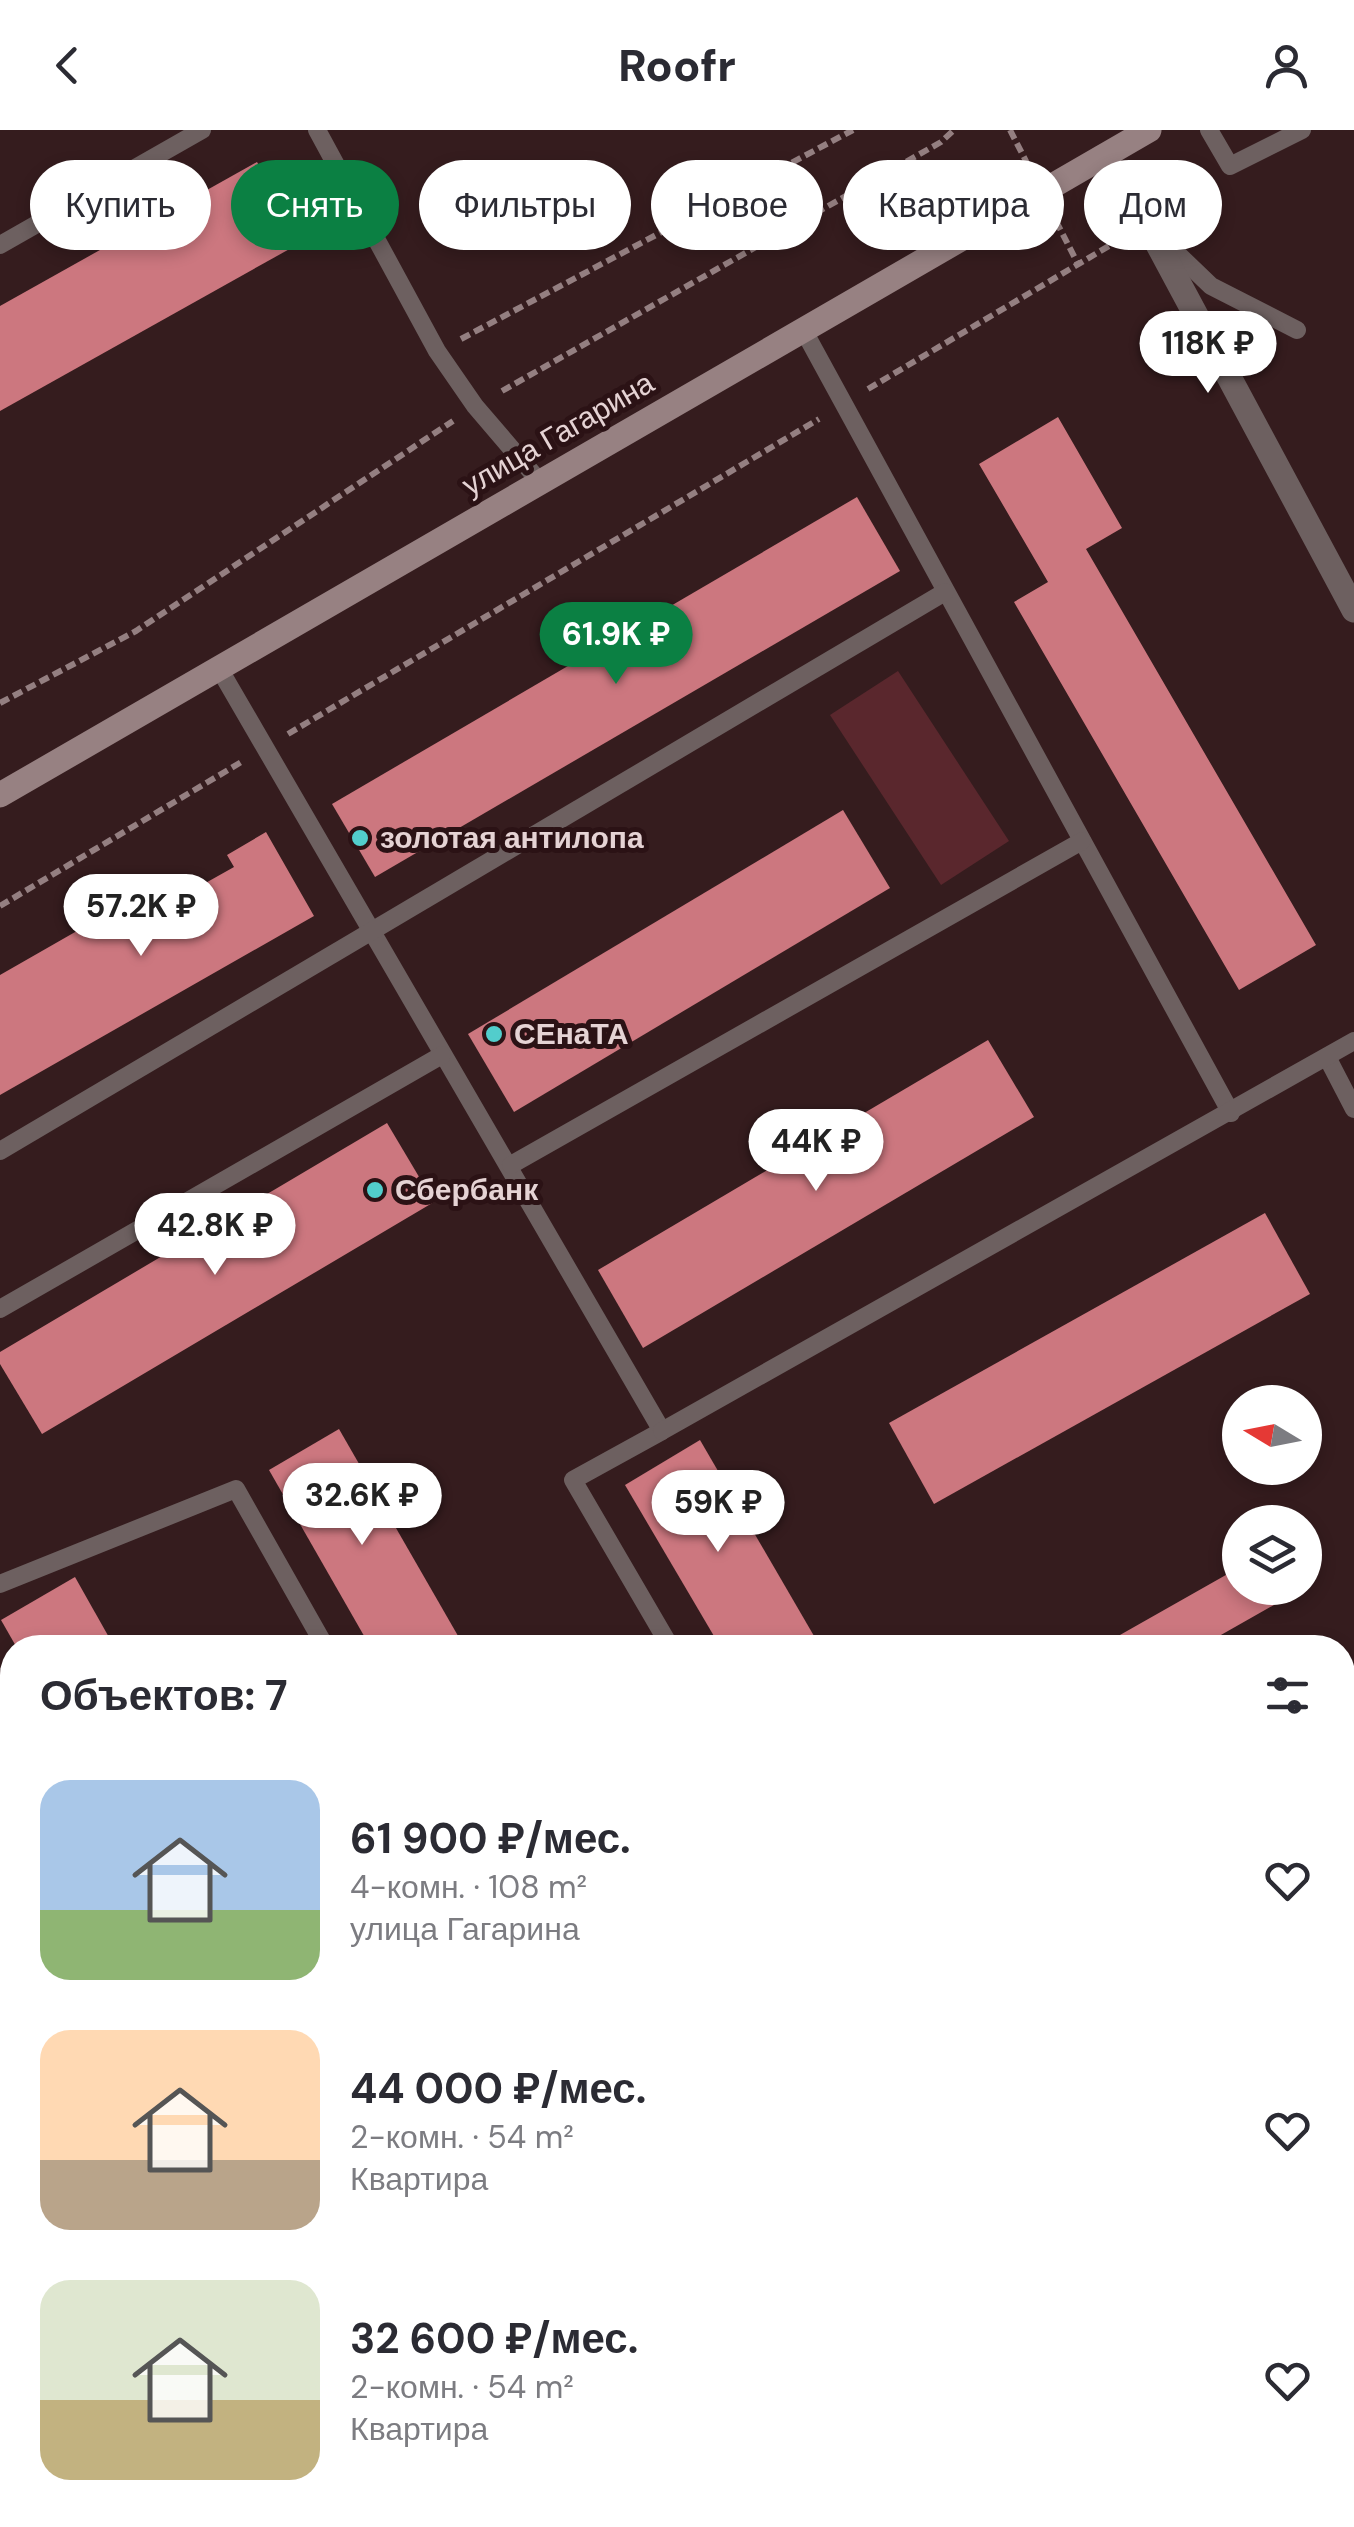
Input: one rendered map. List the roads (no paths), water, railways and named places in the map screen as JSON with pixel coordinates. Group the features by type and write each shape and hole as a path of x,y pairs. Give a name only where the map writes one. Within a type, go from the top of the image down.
{"main road":[{"name":"улица Гагарина","path":"0,795 1139,133"}],"street":[{"path":"1160,250 1354,610"}],"lane":[{"path":"0,245 202,130"},
{"path":"317,130 438,352 475,406 540,482"},
{"path":"1208,130 1230,166 1302,130"},
{"path":"1174,250 1212,286 1297,330"},
{"path":"804,330 1231,1113"},
{"path":"0,1152 945,592"},
{"path":"220,670 376,932 442,1055 511,1165 662,1431"},
{"path":"511,1165 1082,841"},
{"path":"664,1635 573,1480 1354,1041"},
{"path":"0,1309 442,1055"},
{"path":"1327,1058 1354,1109"},
{"path":"0,1584 236,1489 319,1635"}],"place":[{"name":"золотая антилопа","path":"360,838"},
{"name":"СЕнаТА","path":"494,1034"},
{"name":"Сбербанк","path":"375,1190"}]}
